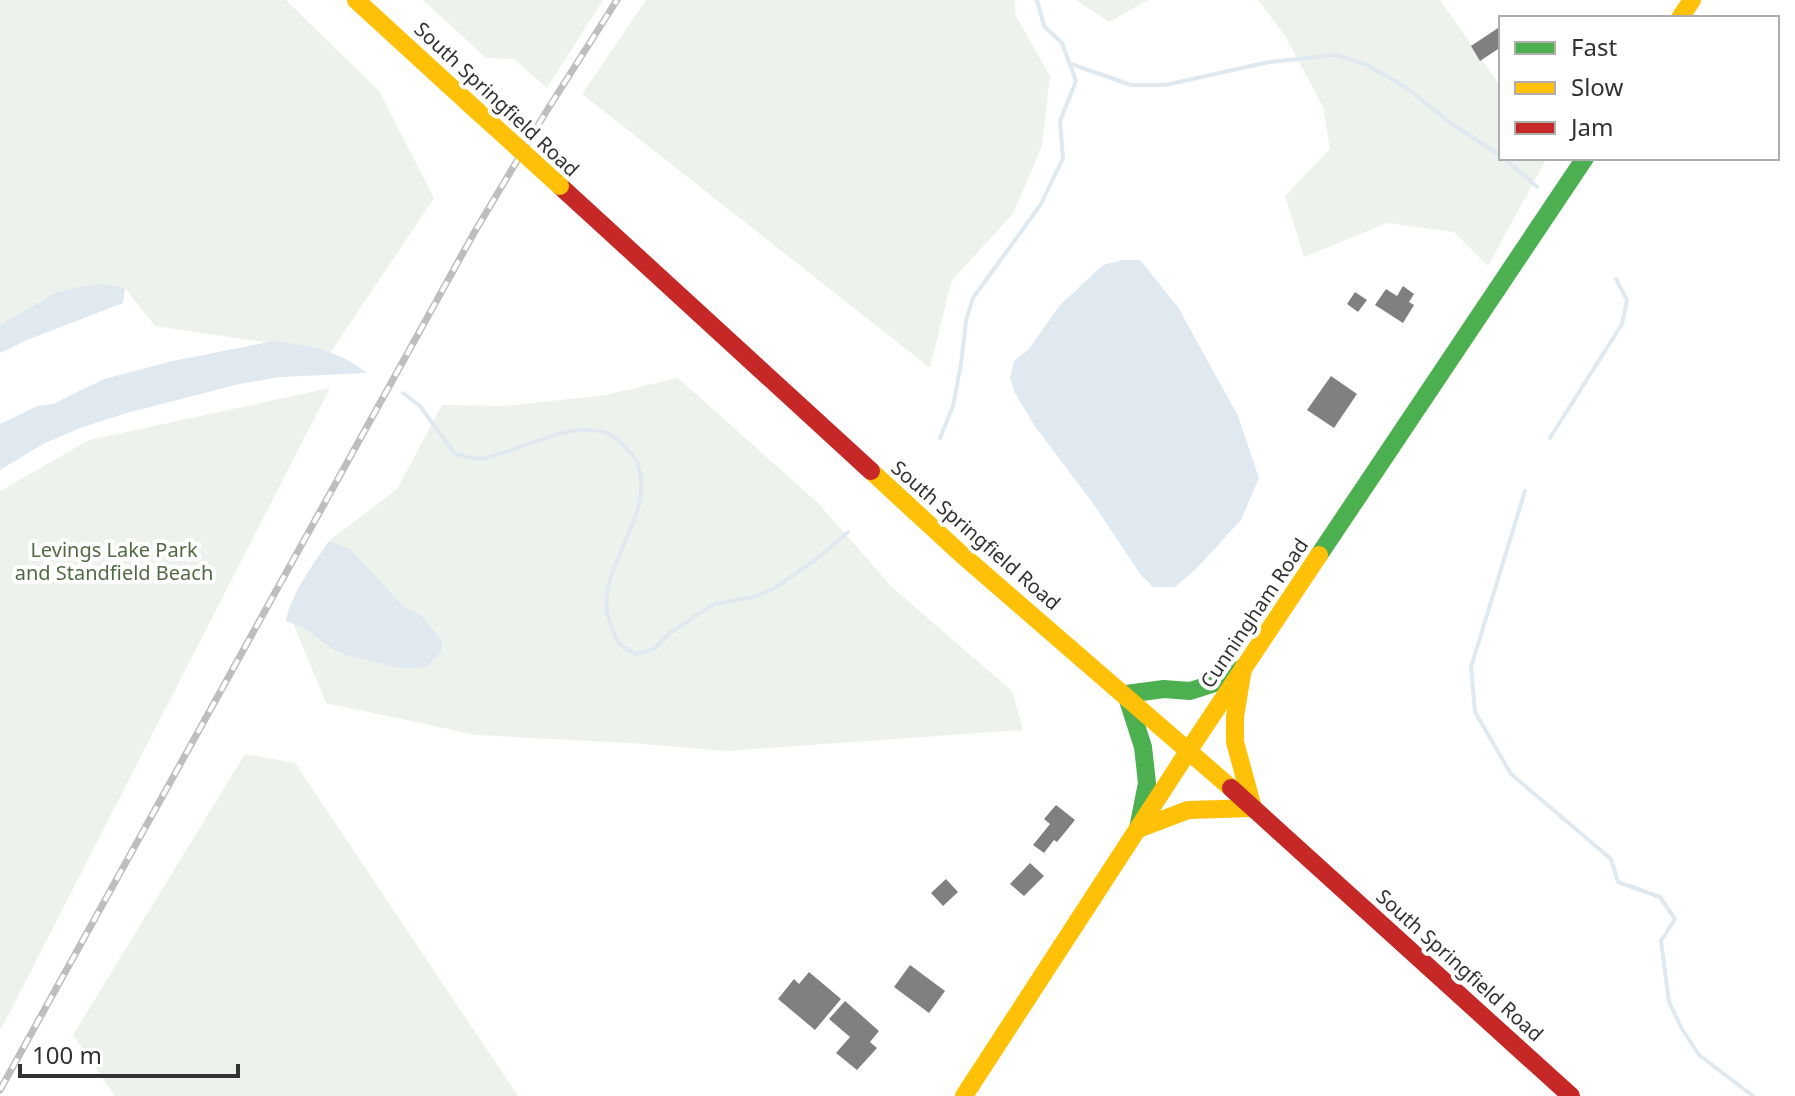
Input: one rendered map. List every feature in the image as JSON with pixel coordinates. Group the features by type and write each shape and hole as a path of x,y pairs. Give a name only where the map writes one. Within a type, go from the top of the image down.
{"main road":[{"name":"South Springfield Road","path":"356,0 960,553 1126,694 1571,1096"},
{"name":"Cunningham Road","path":"964,1096 1243,668 1584,160"},
{"path":"1138,829 1147,783 1143,747 1126,694 1164,689 1190,691 1243,668"},
{"path":"1138,829 1188,810 1253,808 1235,742 1235,717 1243,668"}],"green space":[{"path":"0,0 286,0 379,91 434,198 331,352 155,326 125,288 0,328"},
{"path":"423,0 603,0 547,88 514,59 486,58"},
{"path":"646,0 1014,0 1016,16 1050,76 1042,146 1013,214 952,280 930,368 582,94"},
{"path":"1076,0 1148,0 1109,22"},
{"path":"1258,0 1440,0 1499,84 1499,160 1546,160 1488,266 1454,232 1387,223 1304,257 1285,196 1330,149 1323,107 1286,37"},
{"path":"678,378 818,503 892,587 1012,691 1023,730 728,751 476,735 326,703 288,611 329,541 397,489 442,405 506,406 606,395"},
{"name":"Levings Lake Park and Standfield Beach","path":"330,388 0,1031 0,491 89,440"},
{"path":"245,754 295,763 518,1096 115,1096 73,1035"}],"shaded area":[{"path":"1140,260 1178,307 1238,416 1259,478 1241,520 1175,587 1153,587 1141,575 1095,506 1034,425 1010,378 1014,361 1029,349 1060,305 1103,265"},
{"path":"101,284 125,288 123,303 0,353 0,325 57,292"},
{"path":"274,341 323,350 367,373 280,377 239,384 127,413 43,444 0,470 0,424 37,406 53,404 104,379 173,361"},
{"path":"329,541 351,550 403,606 422,616 441,640 439,654 426,667 399,668 346,655 304,628 286,621 298,589"}],"building":[{"path":"1499,29 1499,50 1480,61 1471,46"},
{"path":"1403,286 1414,294 1409,302 1414,305 1403,323 1375,305 1386,289 1397,296"},
{"path":"1355,292 1367,300 1358,312 1347,304"},
{"path":"1331,376 1357,394 1334,428 1307,410"},
{"path":"1056,805 1075,820 1044,853 1033,845 1050,824 1044,819"},
{"path":"1030,863 1044,876 1024,896 1010,884"},
{"path":"946,879 958,892 943,906 931,893"},
{"path":"910,965 945,991 929,1013 894,987"},
{"path":"809,972 841,999 815,1030 778,999 794,979 799,984"},
{"path":"845,1001 879,1031 870,1042 877,1048 857,1070 836,1053 850,1037 829,1019"}],"waterway":[{"path":"940,438 953,406 966,321 973,298 1041,204 1063,158 1060,121 1076,81 1062,43 1044,26 1037,0"},
{"path":"1071,64 1131,85 1165,85 1269,62 1335,55 1365,64 1404,86 1448,121 1499,155"},
{"path":"1506,160 1537,187"},
{"path":"1550,438 1622,324 1627,300 1616,279"},
{"path":"403,393 420,406 455,454 485,458 557,435 594,430 610,434 632,454 638,464 641,485 638,506 614,567 608,587 607,608 617,641 635,654 654,649 670,633 714,604 753,597 773,589 814,561 848,532"},
{"path":"1525,491 1471,667 1475,712 1511,774 1611,859 1618,882 1660,897 1675,919 1661,941 1669,1002 1699,1055 1753,1096"}],"railway":[{"path":"0,1090 474,233 617,0"}],"traffic: fast":[{"path":"1319,555 1584,160"},
{"path":"1138,829 1147,783 1143,747 1126,694 1164,689 1190,691 1243,668"}],"traffic: slow":[{"path":"356,0 475,109"},
{"path":"1681,16 1692,0"},
{"path":"475,109 560,186"},
{"path":"871,471 960,553 1231,788"},
{"path":"964,1096 1319,555"},
{"path":"1243,668 1235,717 1235,742 1253,808"},
{"path":"1138,829 1188,810 1253,808"}],"traffic: jam":[{"path":"560,186 871,471"},
{"path":"1231,788 1571,1096"}]}
